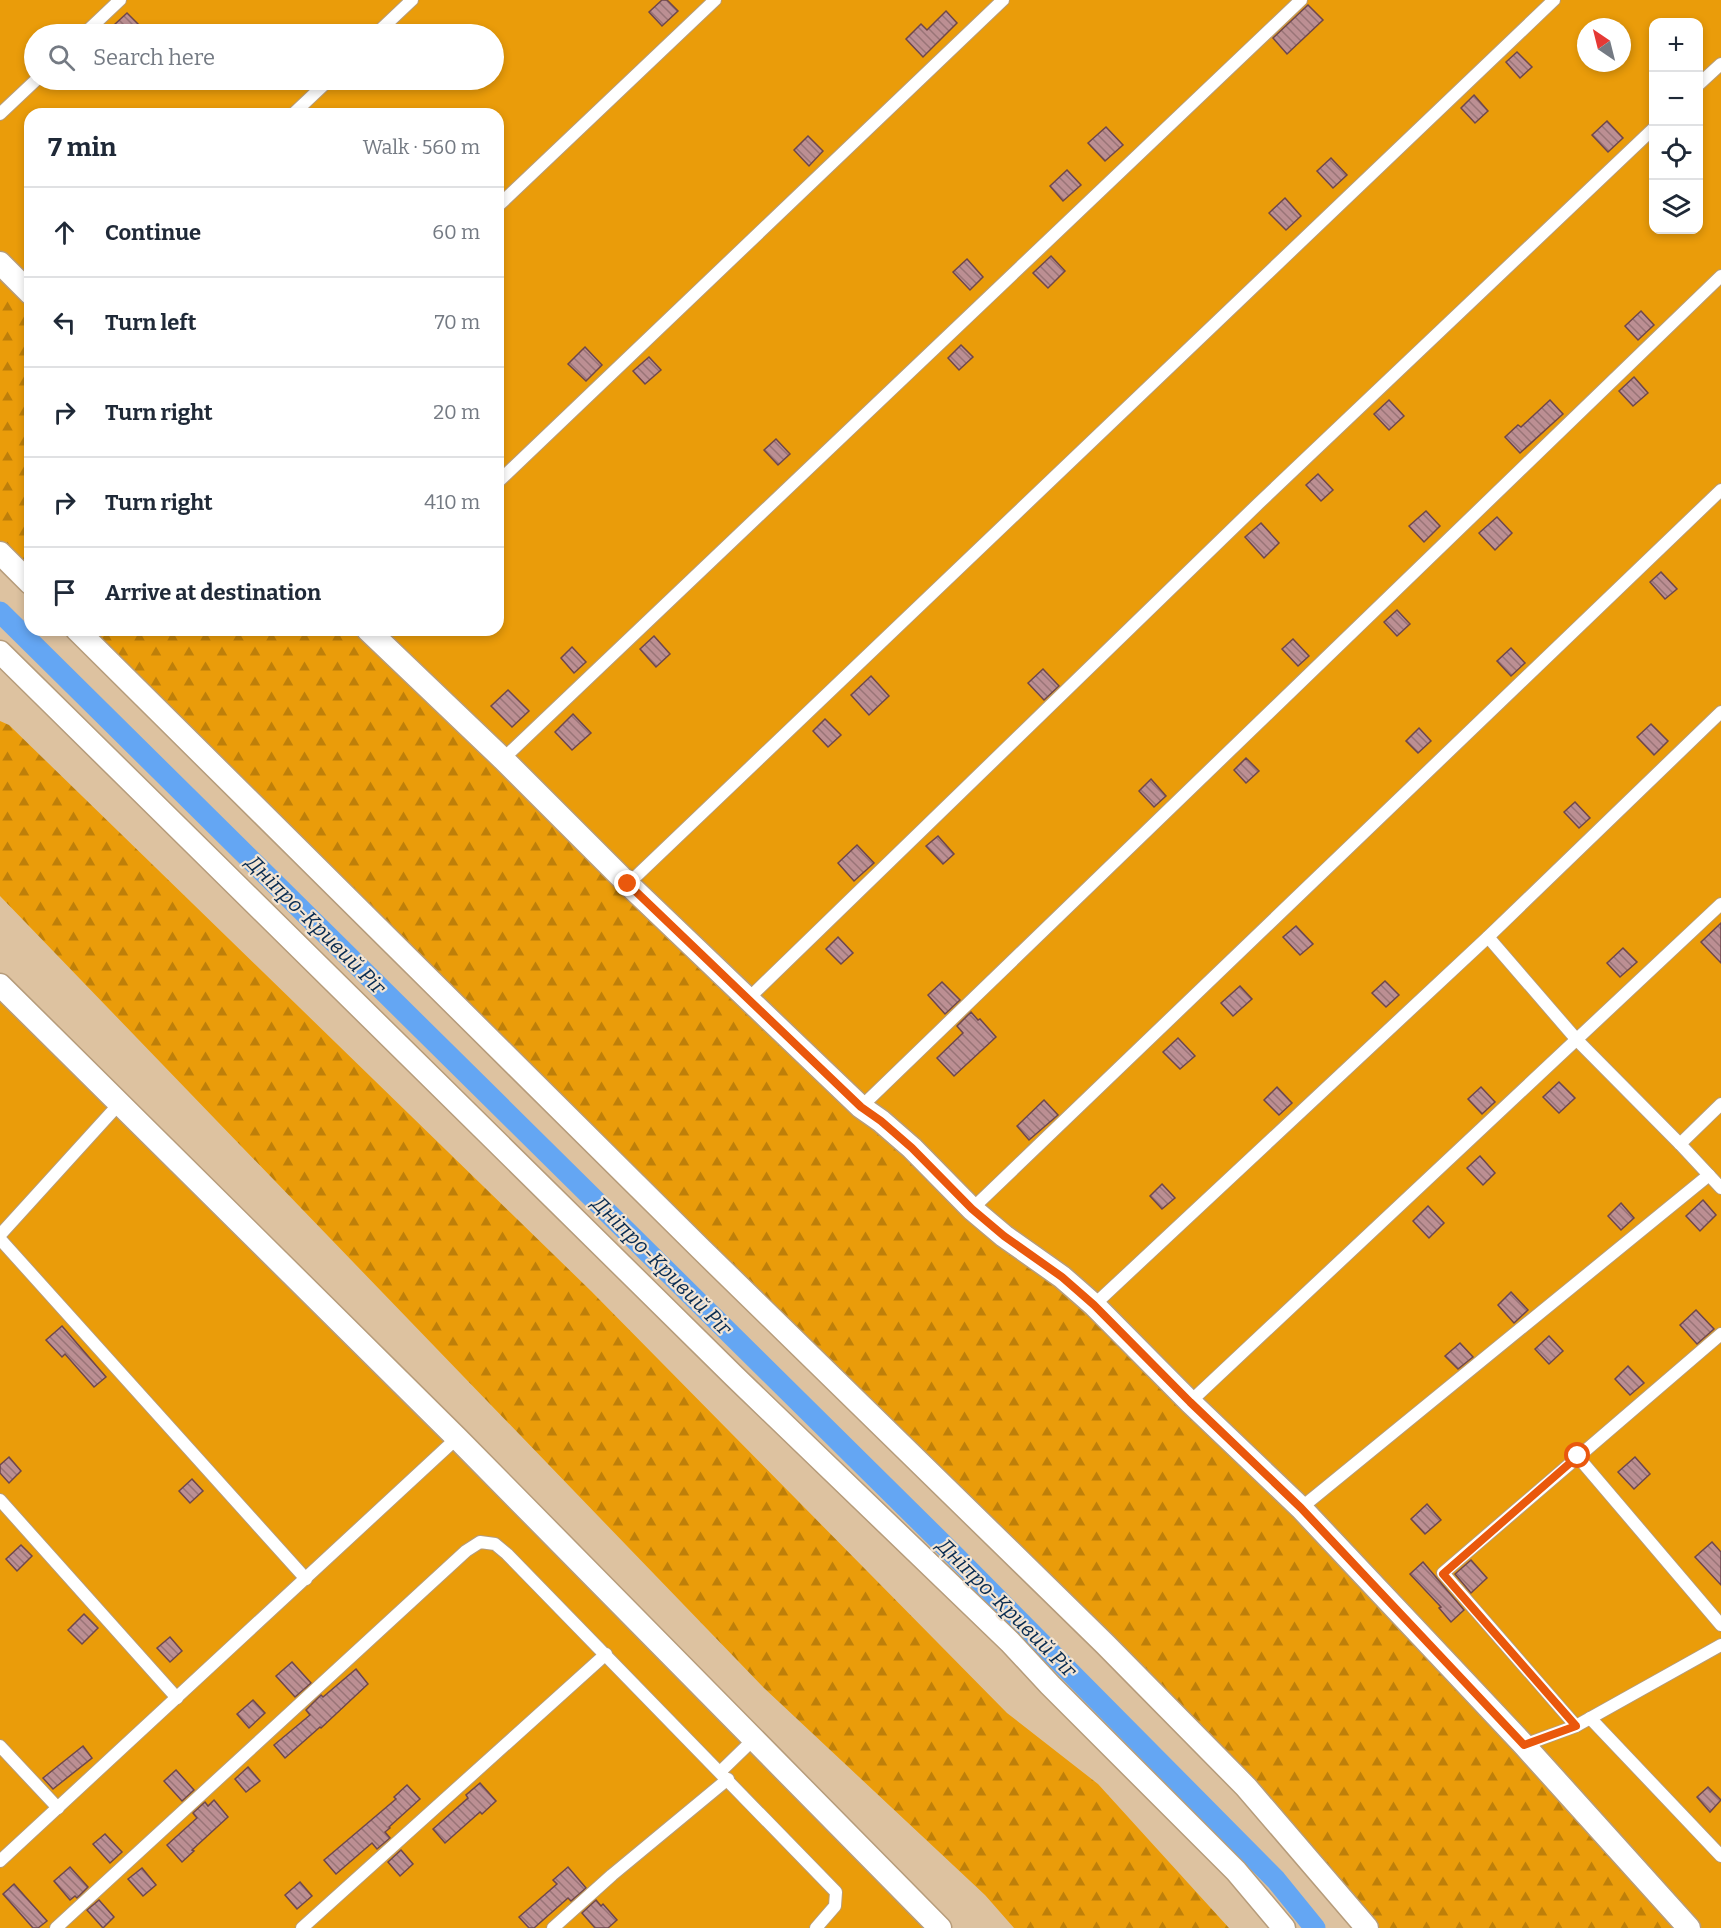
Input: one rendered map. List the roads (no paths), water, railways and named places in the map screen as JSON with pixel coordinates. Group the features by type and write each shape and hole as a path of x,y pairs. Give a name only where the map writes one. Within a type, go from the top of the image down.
{"street":[{"path":"0,263 24,287"},
{"path":"0,553 24,577"},
{"path":"83,636 675,1225 1105,1644 1246,1787 1367,1928"},
{"path":"374,636 861,1107 912,1148 972,1209 1004,1236 1062,1277 1094,1305 1190,1402 1301,1508 1524,1745 1689,1928"},
{"path":"0,652 734,1376 1010,1642 1236,1871 1284,1928"},
{"path":"0,985 457,1438 940,1928"}],"lane":[{"path":"95,24 120,0"},
{"path":"387,24 412,0"},
{"path":"504,200 715,0"},
{"path":"504,476 1003,0"},
{"path":"503,759 1301,0"},
{"path":"628,884 1554,0"},
{"path":"1703,81 1721,64"},
{"path":"0,114 25,90"},
{"path":"299,108 318,90"},
{"path":"748,999 1260,503 1649,132"},
{"path":"861,1107 1721,276"},
{"path":"972,1209 1721,490"},
{"path":"1094,1305 1488,937 1721,712"},
{"path":"1190,1402 1721,904"},
{"path":"1488,937 1577,1040 1721,1188"},
{"path":"119,1104 0,1237 306,1579"},
{"path":"1680,1144 1721,1104"},
{"path":"1301,1508 1709,1175"},
{"path":"1576,1726 1443,1574 1721,1334"},
{"path":"0,1861 457,1438"},
{"path":"1578,1456 1721,1625"},
{"path":"0,1500 177,1698"},
{"path":"56,1928 466,1551 480,1542 495,1544 507,1554 836,1892 835,1906 816,1928"},
{"path":"1524,1745 1576,1726 1721,1645"},
{"path":"302,1928 606,1654"},
{"path":"1590,1718 1721,1856"},
{"path":"553,1928 724,1775 754,1739"},
{"path":"0,1746 58,1808"}],"waterway":[{"name":"Дніпро-Кривий Ріг","path":"0,612 24,636"},
{"name":"Дніпро-Кривий Ріг","path":"24,636 956,1557 1276,1880 1315,1928"}]}
